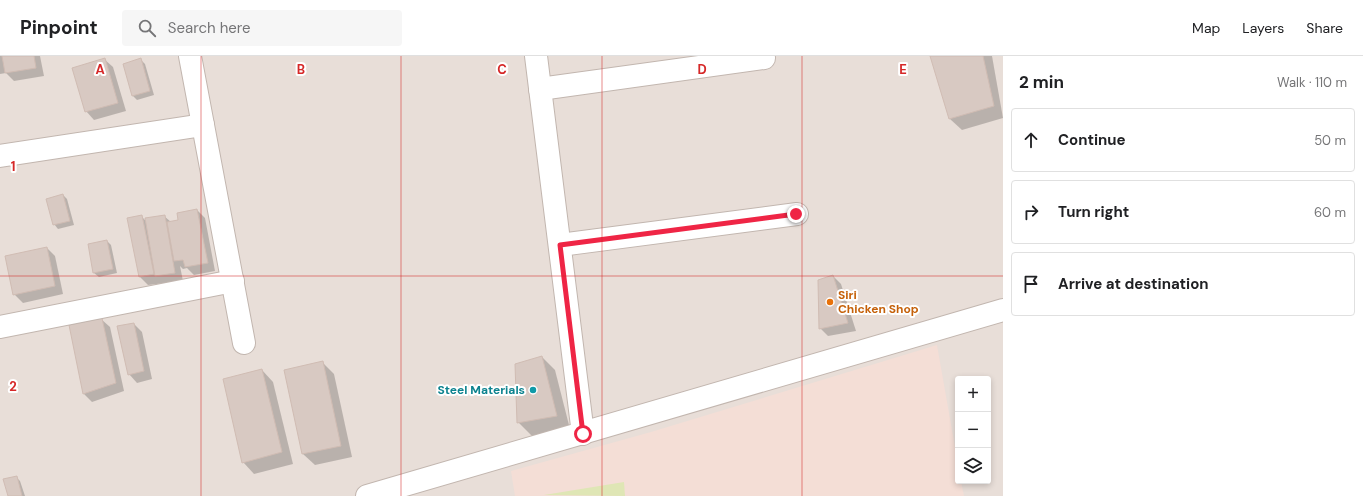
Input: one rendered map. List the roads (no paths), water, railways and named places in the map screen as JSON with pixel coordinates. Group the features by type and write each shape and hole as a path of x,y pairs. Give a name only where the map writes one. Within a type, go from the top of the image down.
{"street":[{"path":"190,56 244,344"},
{"path":"536,56 583,434"},
{"path":"540,89 764,58"},
{"path":"0,156 203,125"},
{"path":"560,245 796,214"},
{"path":"0,327 233,281"},
{"path":"367,496 1003,310"}],"place":[{"name":"Siri Chicken Shop","path":"830,302"},
{"name":"Steel Materials","path":"533,390"}]}
